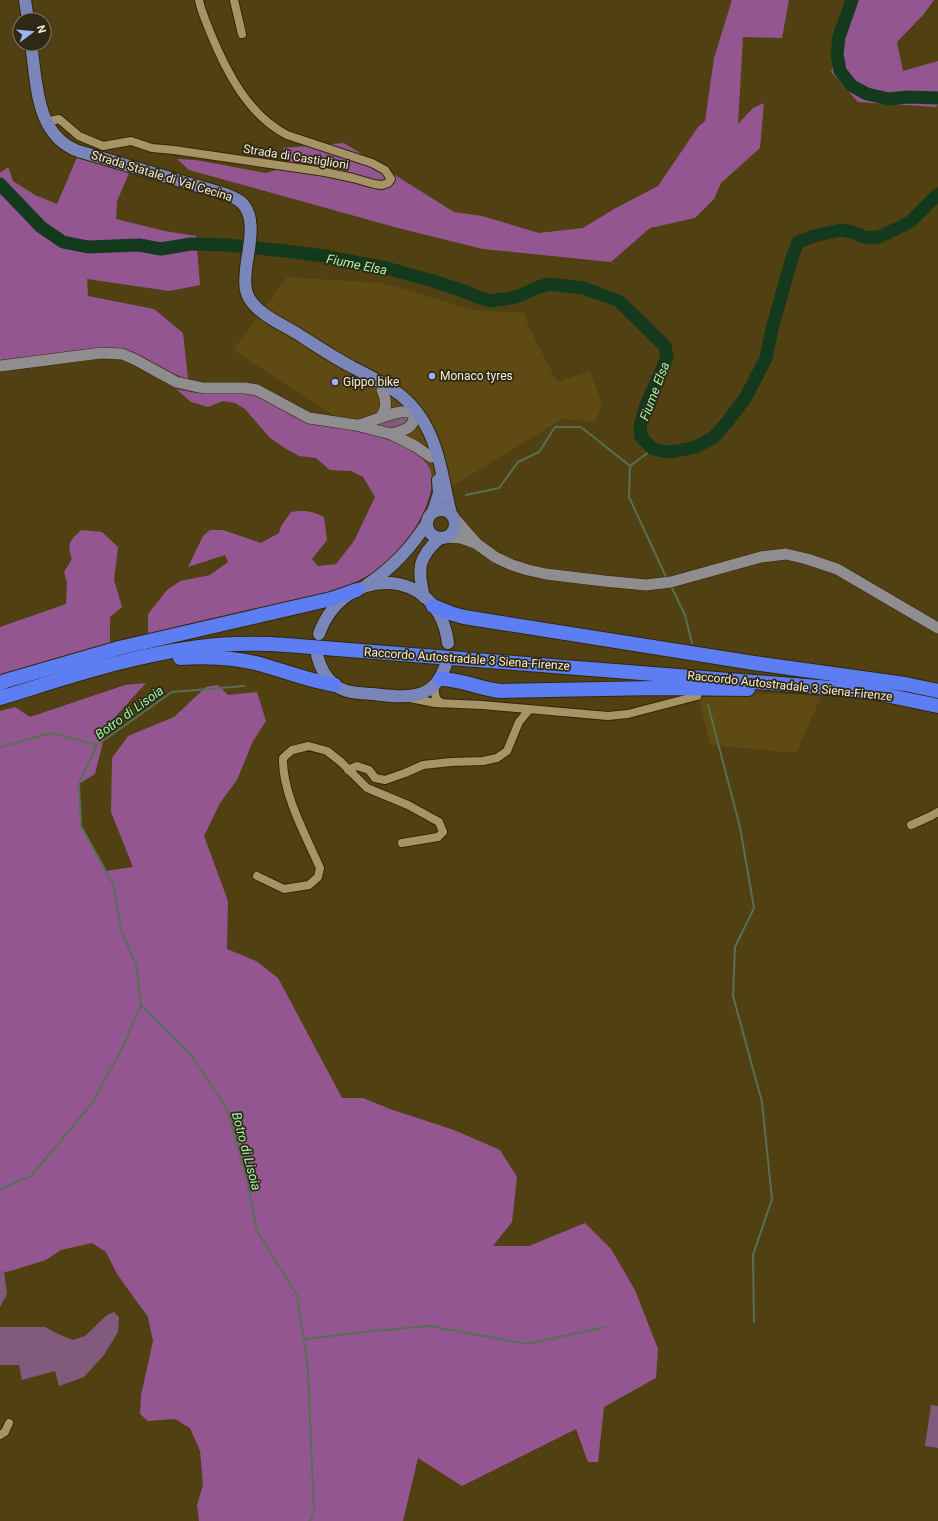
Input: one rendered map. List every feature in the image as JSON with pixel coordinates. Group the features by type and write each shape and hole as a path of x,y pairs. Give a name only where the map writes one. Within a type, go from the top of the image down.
{"highway":[{"path":"0,684 5,681 119,648 331,599 361,588"},
{"path":"429,601 453,614 464,617 754,663 906,684 938,691"},
{"name":"Raccordo Autostradale 3 Siena-Firenze","path":"0,688 114,655 144,648 195,639 280,636 815,677 889,687 938,697"},
{"name":"Raccordo Autostradale 3 Siena-Firenze","path":"0,698 79,674 149,656 192,648 239,644 286,645 372,651 791,684 871,692 938,706"},
{"path":"0,704 139,664 168,659 193,657 221,657 245,661 335,685"},
{"path":"437,683 454,680 500,691 658,688 802,691 865,697 896,702 938,712"}],"main road":[{"path":"25,0 27,12"},
{"name":"Strada Statale di Val Cecina","path":"33,52 40,103 46,122 57,138 75,150 237,199 243,204 248,212 251,224 245,279 248,296 260,310 405,399 422,419 429,432 439,486 433,512 427,523 398,561 386,571 361,588 345,596 333,606 324,619 318,634"},
{"name":"Strada Statale di Val Cecina","path":"387,389 412,415 434,455 453,516"},
{"path":"433,512 443,510 453,516 456,524 453,532 442,538 427,550 422,561 420,580 429,601 444,627 448,643"},
{"path":"427,523 432,534 442,538"},
{"path":"361,588 394,583 409,587 429,601"},
{"path":"317,655 324,674 341,689 351,692 404,696 420,694 437,683 446,664"}],"street":[{"name":"Strada di Castiglioni","path":"46,122 59,120 80,136 98,144 108,146 126,141 135,142 152,148 325,172 374,184 388,183 391,179 385,170 372,163 291,137 278,130 267,120 247,99 233,79 217,49 199,0"},
{"path":"234,0 242,34"},
{"path":"0,366 101,353 117,354 132,358 176,382 203,388 252,389 264,393 312,419 356,425 391,434 434,455"},
{"path":"380,418 385,410 387,389"},
{"path":"356,425 395,413 412,415 407,429 391,434"},
{"path":"453,516 477,544"},
{"path":"442,538 465,538 477,544 498,559 528,570 604,581 646,585 671,582 761,557 786,554 837,569 938,628"},
{"path":"437,683 436,699 442,704"},
{"path":"404,696 424,702 442,704 595,716 620,716 698,696"},
{"path":"348,770 357,766 369,770 375,778 385,780 423,765 483,761 497,758 507,751 518,722 529,710"},
{"path":"257,876 284,889 309,885 318,877 320,868 289,795 283,772 283,758 292,750 309,746 327,751 367,788 408,805 439,822 443,832 438,837 402,843"},
{"path":"911,825 938,812"},
{"path":"0,1435 5,1432 9,1423"}],"shaded area":[{"path":"732,0 789,0 782,38 743,37 738,124 753,108 764,103 760,148 721,183 714,199 695,218 650,228 611,262 483,249 398,228 189,170 177,159 196,160 266,173 290,166 283,148 344,143 454,212 482,216 539,233 583,228 614,209 658,186 698,127 705,121 714,58"},
{"path":"858,0 934,0 923,15 897,42 903,71 938,61 938,104 936,107 858,102 831,72"},
{"path":"78,155 130,171 117,201 116,219 165,231 196,236 200,285 169,291 87,279 88,296 154,309 183,333 188,379 170,372 135,353 117,348 104,348 0,361 0,173 8,167 13,181 35,195 57,204"},
{"path":"287,277 382,283 474,310 524,313 528,325 557,382 590,371 602,404 595,422 562,419 450,488 432,483 430,470 427,464 420,457 393,442 356,430 233,350"},
{"path":"176,389 205,394 240,393 256,396 308,423 371,434 406,448 423,459 430,469 432,479 431,491 421,518 406,542 390,560 372,573 338,591 148,635 148,614 167,590 180,581 210,575 228,562 225,555 188,567 203,536 210,530 223,530 261,543 279,533 281,526 291,512 304,511 316,513 324,517 327,540 312,559 318,566 336,564 354,541 375,497 363,477 351,471 330,470 316,458 299,456 286,449 270,438 245,409 235,403 223,401 208,407 191,402"},
{"path":"407,416 409,421 395,430 373,425 387,418"},
{"path":"81,530 102,532 118,547 114,580 122,607 110,617 110,644 0,678 0,627 66,604 67,582 64,572 72,559 69,546 74,537"},
{"path":"146,683 107,726 95,774 79,784 81,826 105,871 133,867 111,812 112,758 128,736 174,717 206,687 218,685 228,695 257,692 266,721 253,741 237,780 220,803 204,836 228,901 227,949 256,961 278,978 342,1098 363,1098 390,1109 454,1130 500,1150 517,1177 512,1222 493,1246 529,1246 585,1223 611,1249 635,1290 658,1349 656,1378 604,1407 598,1462 588,1462 576,1429 462,1486 418,1458 403,1521 199,1521 197,1505 203,1485 200,1451 190,1428 175,1419 148,1421 140,1414 141,1395 153,1341 148,1317 117,1274 106,1252 92,1243 61,1250 46,1260 7,1272 0,1271 0,711 15,707 30,717 125,685"},
{"path":"728,694 785,694 821,697 796,753 710,745 699,698"},
{"path":"0,1271 4,1271 7,1294 0,1307"},
{"path":"114,1312 119,1317 118,1332 104,1355 84,1377 59,1386 55,1371 22,1380 19,1365 0,1365 0,1327 45,1327 73,1340 85,1336 107,1315"},
{"path":"931,1405 938,1406 938,1448 925,1446"}],"waterway":[{"name":"Fiume Elsa","path":"852,0 839,37 837,54 840,71 852,86 867,94 889,99 908,97 938,98"},
{"name":"Fiume Elsa","path":"0,184 41,227 63,242 88,247 139,245 161,249 191,244 227,245 324,256 386,268 433,281 491,301 516,297 549,284 583,288 619,301 665,346 667,358 646,405 640,427 641,437 653,449 668,452 696,447 714,437 746,397 766,358 772,329 798,242 814,236 841,230 852,232 867,238 879,237 910,222 938,194"},
{"path":"466,495 499,488 518,462 539,452 555,427 581,427 630,466 653,449"},
{"path":"630,466 629,497 667,579"},
{"path":"671,586 685,615 692,643"},
{"name":"Botro di Lisoia","path":"244,686 172,692 97,745 79,783 81,826 113,884 122,934 136,964 141,1005 191,1055 227,1109 246,1176 257,1231 297,1295 308,1369 314,1513 310,1521"},
{"path":"708,705 740,827 754,908 735,947 733,996 762,1102 772,1199 753,1255 754,1322"},
{"path":"0,747 51,733 97,745"},
{"path":"0,1189 31,1176 93,1102 124,1045 141,1005"},
{"path":"305,1339 429,1326 527,1344 605,1327"}],"place":[{"name":"Monaco tyres","path":"432,376"},
{"name":"Gippo bike","path":"335,382"}]}
